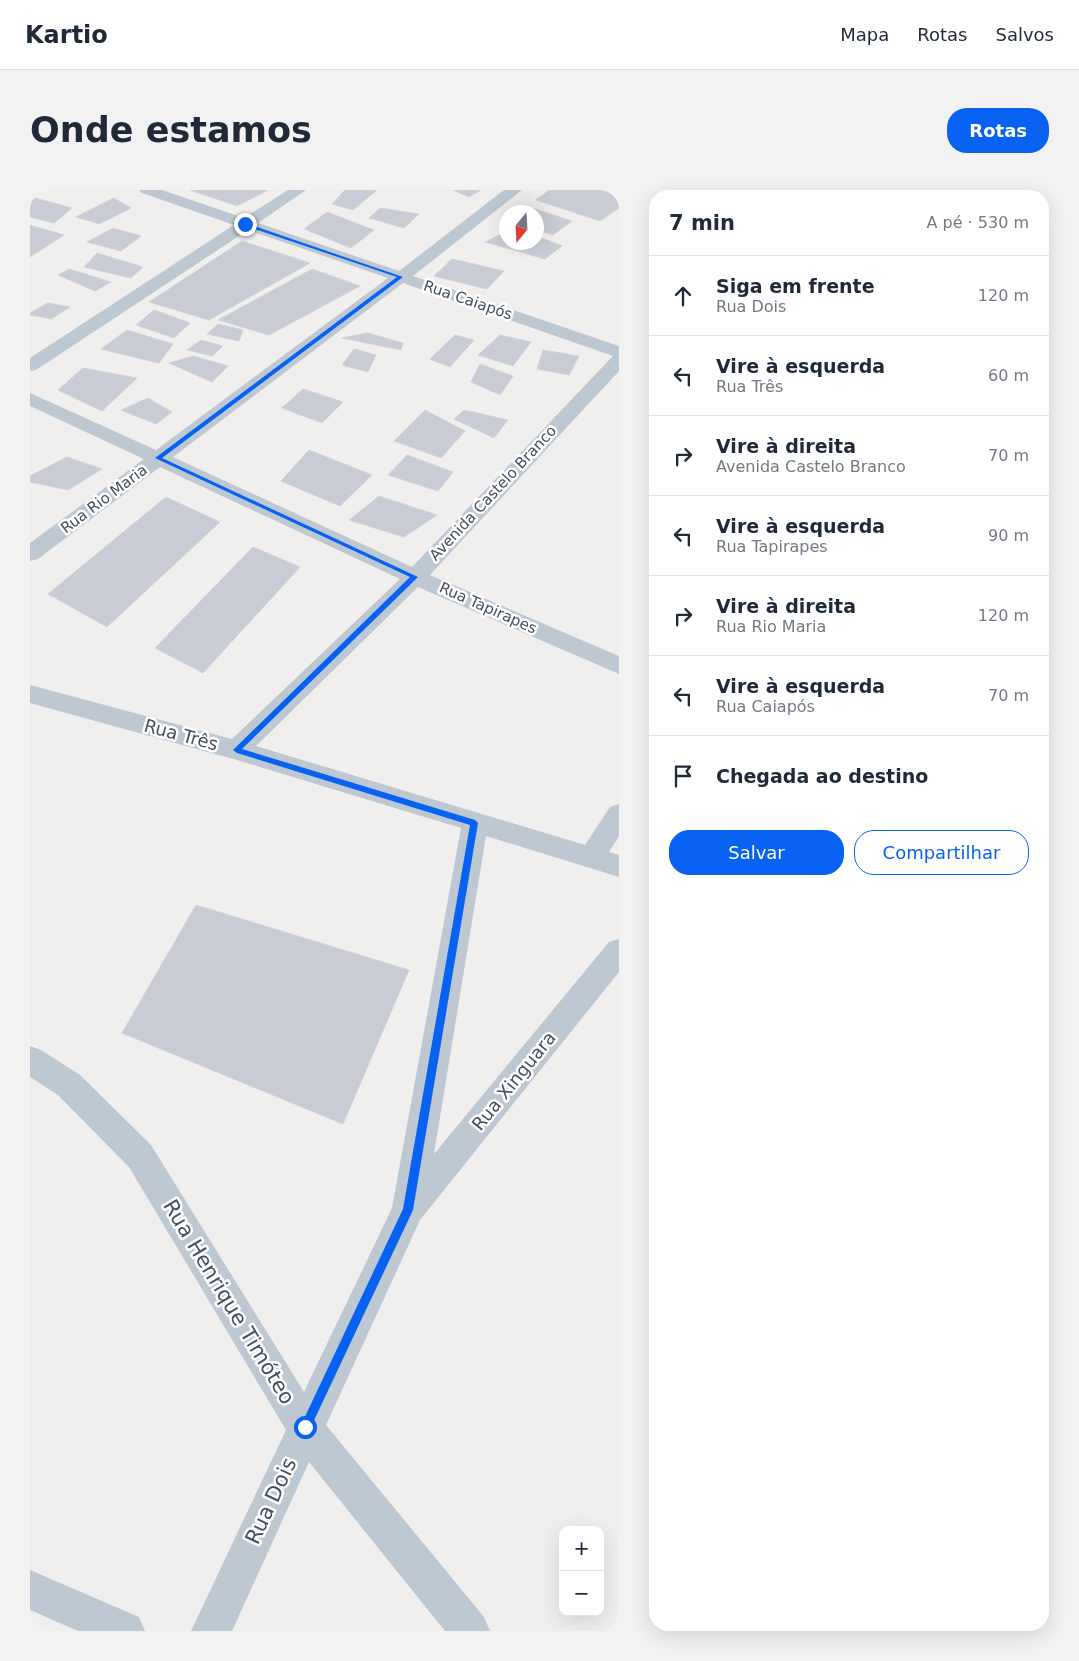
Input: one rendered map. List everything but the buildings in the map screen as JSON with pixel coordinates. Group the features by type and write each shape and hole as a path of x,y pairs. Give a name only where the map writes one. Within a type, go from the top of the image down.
{"street":[{"path":"30,192 34,190"},
{"name":"Rua Caiapós","path":"147,190 619,352"},
{"path":"30,366 298,190"},
{"name":"Rua Rio Maria","path":"30,554 401,277 514,190"},
{"name":"Avenida Castelo Branco","path":"237,750 415,577 619,360"},
{"name":"Rua Tapirapes","path":"30,399 415,577 619,666"},
{"name":"Rua Três","path":"30,694 237,750 619,866"},
{"path":"591,857 619,814"},
{"name":"Rua Dois","path":"211,1631 408,1210 475,823"},
{"name":"Rua Xinguara","path":"408,1210 619,951"},
{"name":"Rua Henrique Timóteo","path":"30,1060 69,1085 140,1156 305,1427 470,1631"},
{"path":"30,1590 125,1631"}],"route":[{"path":"245,224 401,277 158,458 415,577 237,750 475,823 408,1210 305,1427"}]}
